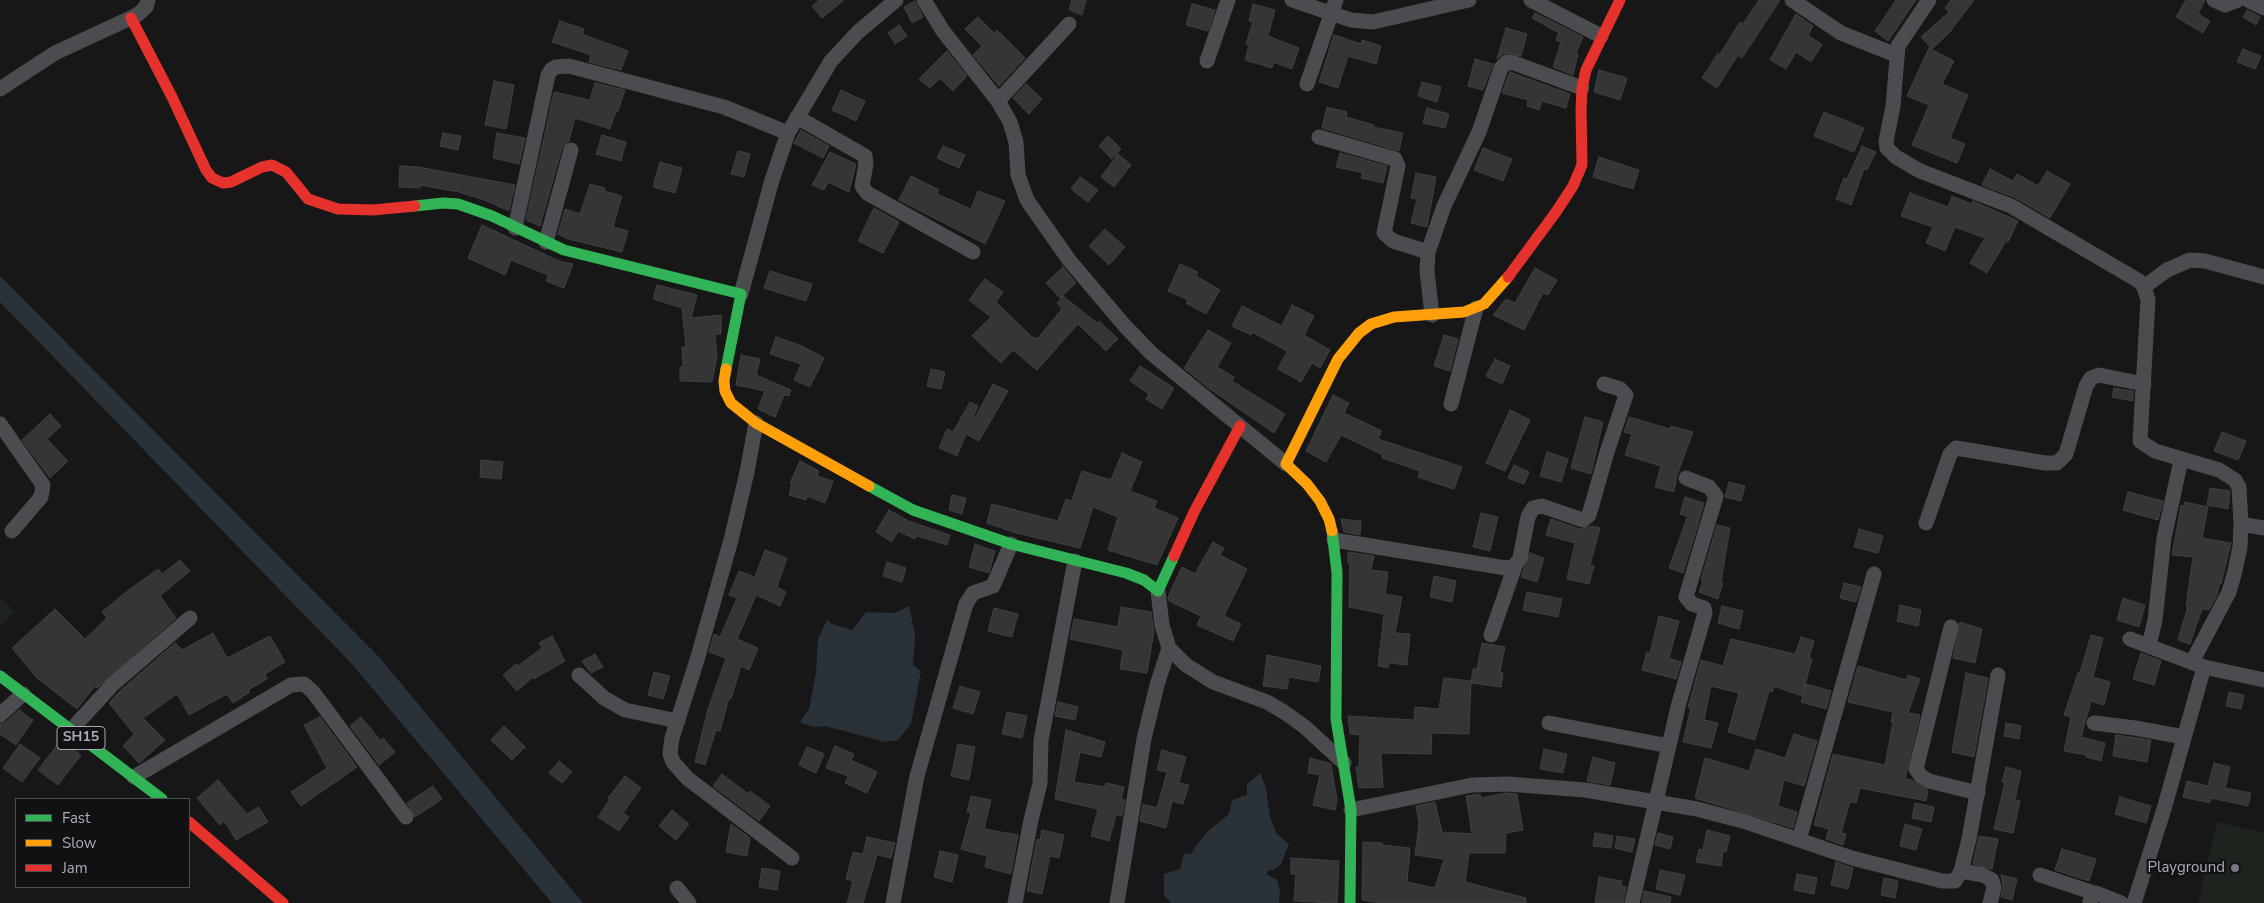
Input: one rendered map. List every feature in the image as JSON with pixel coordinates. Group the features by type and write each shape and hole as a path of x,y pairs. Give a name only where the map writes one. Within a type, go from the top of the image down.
{"street":[{"path":"0,89 55,53 131,18 146,7 148,0"},
{"path":"896,0 858,32 831,61 788,133 772,180 741,294 724,381 725,391 731,403 756,422 913,510 1011,544 1126,573 1144,580 1158,591"},
{"path":"924,0 943,31 998,101 1010,122 1014,135 1018,175 1026,200 1053,239 1092,289 1151,353 1286,464 1307,484 1320,501 1329,519 1334,540 1337,573 1336,718 1351,810 1350,903"},
{"path":"1208,61 1228,0"},
{"path":"1292,0 1334,7 1351,20 1384,21 1429,8 1469,0"},
{"path":"1531,0 1601,36"},
{"path":"1286,464 1338,359 1349,344 1371,324 1394,317 1464,312 1476,308 1491,298 1502,285 1556,212 1578,177 1582,165 1580,111 1586,70 1620,0"},
{"path":"1792,0 1841,33 1896,55"},
{"path":"1929,0 1902,38 1896,55 1893,106 1886,141 1890,153 1920,171 2010,206 2132,275 2144,286 2148,300 2140,441 2155,451 2219,470 2235,480 2240,495 2240,547 2229,592 2198,664 2184,737 2134,903"},
{"path":"2214,0 2225,5 2238,0"},
{"path":"2248,0 2264,8"},
{"path":"1307,84 1334,7"},
{"path":"131,18 172,97 206,170 217,181 231,182 262,167 272,165 286,172 308,199 329,207 352,210 443,203 458,204 492,216 546,242 587,256 741,294"},
{"path":"998,101 1069,24"},
{"path":"1432,314 1427,271 1428,252 1444,206 1479,132 1499,72 1504,64 1514,63 1582,88"},
{"path":"515,228 548,75 556,67 569,66 724,106 788,133"},
{"path":"797,117 865,156 866,164 862,186 867,193 973,252"},
{"path":"1319,137 1395,159 1398,166 1384,233 1393,241 1428,252"},
{"path":"546,242 571,150"},
{"path":"2144,286 2167,270 2190,260 2205,260 2264,277"},
{"path":"1452,404 1476,308"},
{"path":"1926,522 1950,454 1956,448 2046,464 2057,463 2066,454 2086,386 2091,378 2099,376 2144,384"},
{"path":"1491,634 1515,566 1520,558 1528,517 1532,508 1542,506 1583,520 1590,515 1607,452 1626,395 1620,389 1604,384"},
{"path":"756,422 747,472 731,540 670,754 673,762 687,778 792,858"},
{"path":"0,424 43,485 41,497 12,531"},
{"path":"1240,426 1194,512 1158,591 1162,625 1169,648 1186,664 1213,682 1267,702 1284,712 1306,727 1344,762"},
{"path":"2150,646 2155,620 2164,538 2182,460"},
{"path":"1632,903 1669,746 1705,613 1704,608 1692,604 1686,597 1716,496 1709,487 1686,478"},
{"path":"2241,524 2264,528"},
{"path":"1334,540 1506,568 1515,566"},
{"path":"893,903 917,776 966,604 973,593 992,586 1011,544"},
{"path":"1015,903 1030,820 1040,783 1042,740 1075,561"},
{"path":"1799,840 1874,574"},
{"path":"71,730 113,684 190,618"},
{"path":"1951,627 1916,769 1921,776 1929,781 1978,794"},
{"path":"2130,639 2198,664 2264,680"},
{"path":"1117,903 1144,739 1156,685 1169,648"},
{"path":"1351,810 1472,785 1488,784 1585,790 1656,800 1697,809 1852,858 1942,881 1955,881 1961,871 1978,794 1998,675"},
{"name":"SH15","path":"0,676 161,798"},
{"path":"579,676 604,698 619,707 678,721"},
{"path":"134,777 292,685 304,684 313,692 406,817"},
{"path":"0,715 23,694"},
{"path":"1549,723 1669,746"},
{"path":"2094,723 2184,737"},
{"path":"190,823 283,903"},
{"path":"1961,871 1983,875 1992,880 1994,888 1990,903"},
{"path":"2040,875 2092,898 2122,903"},
{"path":"678,888 689,903"}],"shaded area":[{"path":"0,276 380,658 583,903 552,903 352,664 0,302"},
{"path":"0,598 15,611 0,626"},
{"path":"909,606 915,634 913,665 921,671 911,724 898,740 885,742 825,726 816,727 800,721 809,709 816,673 818,639 827,620 832,624 852,630 866,612 894,613"},
{"path":"1260,773 1266,788 1270,817 1276,833 1289,844 1281,864 1274,870 1269,870 1266,874 1277,880 1280,890 1279,903 1171,903 1164,895 1164,874 1180,869 1184,854 1191,854 1210,829 1229,814 1232,800 1247,795 1247,784"},
{"name":"Playground","path":"2217,822 2264,833 2264,903 2198,903"}],"building":[{"path":"819,0 844,0 822,18 812,6"},
{"path":"1072,0 1086,0 1082,15 1069,10"},
{"path":"1759,0 1780,0 1742,58 1738,55 1717,88 1702,78 1740,22 1743,24"},
{"path":"1896,0 1916,0 1888,41 1875,31"},
{"path":"1951,0 1974,0 1949,33 1932,49 1921,37 1949,12 1945,8"},
{"path":"2186,0 2205,0 2198,14 2210,21 2203,33 2176,17"},
{"path":"915,1 923,17 912,23 904,7"},
{"path":"1192,4 1215,10 1208,31 1186,25"},
{"path":"1253,4 1275,10 1268,36 1299,48 1292,69 1273,62 1272,68 1245,60 1249,45 1246,44 1253,22 1249,21"},
{"path":"2247,10 2260,17 2256,25 2243,17"},
{"path":"1535,13 1583,37 1576,53 1578,54 1573,75 1553,67 1561,42 1556,40 1559,33 1532,18"},
{"path":"1796,14 1813,26 1808,35 1822,45 1811,62 1796,52 1786,69 1770,60"},
{"path":"978,17 994,33 997,30 1025,58 999,86 973,55 982,46 965,29"},
{"path":"560,21 584,29 582,34 628,51 621,70 589,62 591,55 552,42"},
{"path":"899,25 907,36 895,44 888,33"},
{"path":"1506,28 1527,34 1521,56 1504,53 1497,59"},
{"path":"1334,35 1361,44 1362,40 1381,46 1376,64 1348,56 1338,88 1319,82"},
{"path":"1929,48 1954,61 1942,84 1968,95 1950,138 1965,144 1957,163 1912,145 1929,105 1907,96"},
{"path":"2243,49 2261,56 2255,69 2237,62"},
{"path":"947,51 967,76 953,91 940,78 930,88 919,79"},
{"path":"1475,59 1493,64 1483,90 1468,86"},
{"path":"1599,70 1627,78 1620,100 1594,92"},
{"path":"1510,72 1570,94 1566,108 1542,101 1539,110 1527,106 1528,100 1502,93"},
{"path":"494,81 514,85 506,129 485,125"},
{"path":"1422,82 1441,87 1437,102 1418,96"},
{"path":"595,83 625,90 610,129 575,118 569,141 562,148 540,226 526,220 554,92 590,100"},
{"path":"1026,84 1042,99 1029,114 1013,98"},
{"path":"841,90 865,101 856,121 832,110"},
{"path":"1327,107 1347,112 1346,117 1374,125 1373,127 1403,133 1399,151 1322,128"},
{"path":"1427,108 1449,114 1445,128 1423,123"},
{"path":"1824,112 1864,128 1854,152 1814,136"},
{"path":"801,130 829,146 823,158 794,143"},
{"path":"443,133 461,136 458,150 440,146"},
{"path":"497,133 525,138 519,164 493,158"},
{"path":"602,135 626,142 621,161 596,154"},
{"path":"1108,136 1121,149 1112,159 1099,146"},
{"path":"943,146 965,155 959,168 937,158"},
{"path":"1862,146 1876,152 1867,170 1864,169 1851,205 1836,199 1844,178 1847,179"},
{"path":"1483,148 1512,159 1503,181 1474,170"},
{"path":"738,151 750,154 744,177 731,174"},
{"path":"830,152 856,164 849,192 828,182 824,190 812,185"},
{"path":"1340,153 1387,166 1383,183 1361,178 1363,173 1336,167"},
{"path":"1118,154 1131,165 1114,187 1101,177"},
{"path":"1599,157 1639,170 1633,189 1593,177"},
{"path":"660,162 682,168 675,193 653,187"},
{"path":"400,166 418,167 515,185 509,211 459,192 420,185 420,188 399,187"},
{"path":"1990,169 2013,181 2017,174 2038,186 2047,171 2070,184 2050,218 2016,198 1982,185"},
{"path":"1416,173 1436,177 1427,227 1411,223 1417,199 1411,198"},
{"path":"911,176 939,190 937,194 971,209 978,191 1005,201 985,244 899,200"},
{"path":"1080,177 1098,190 1088,202 1071,189"},
{"path":"590,184 605,188 604,191 622,196 613,227 628,231 622,252 568,239 558,234 565,209 580,214"},
{"path":"1910,193 1948,207 1952,196 1972,204 1973,201 2018,221 2008,242 2006,241 1987,273 1970,263 1985,238 1955,227 1945,251 1926,243 1933,227 1901,216"},
{"path":"874,208 899,222 883,253 858,241"},
{"path":"482,225 559,261 573,264 564,288 546,281 548,275 511,260 505,275 468,258"},
{"path":"1105,229 1125,247 1109,265 1089,246"},
{"path":"1180,264 1198,272 1196,276 1220,290 1206,314 1186,303 1188,300 1168,291"},
{"path":"1063,267 1076,283 1060,298 1046,283"},
{"path":"1535,268 1557,280 1548,295 1543,293 1524,330 1493,315 1506,299 1515,303"},
{"path":"770,271 812,284 806,301 764,288"},
{"path":"985,279 1003,292 996,302 1033,338 1037,339 1062,309 1057,303 1063,296 1097,323 1099,321 1118,339 1106,351 1078,324 1037,370 1013,350 1001,363 972,336 991,317 969,300"},
{"path":"657,285 697,295 691,318 721,315 721,334 715,334 717,357 712,382 680,381 680,367 683,367 682,347 686,347 682,308 653,299"},
{"path":"1292,305 1314,316 1304,335 1330,350 1320,368 1312,363 1301,382 1278,369 1287,351 1252,332 1251,335 1232,326 1242,306 1282,326"},
{"path":"1208,330 1231,343 1217,367 1234,377 1232,381 1285,414 1274,433 1207,387 1184,368"},
{"path":"1444,335 1458,339 1450,371 1434,366"},
{"path":"776,337 802,346 824,358 810,387 794,380 801,364 770,354"},
{"path":"741,355 760,359 756,375 791,390 789,396 784,395 775,417 758,409 765,391 736,385"},
{"path":"1495,359 1510,366 1502,384 1486,376"},
{"path":"1140,366 1174,388 1162,409 1146,399 1149,394 1130,381"},
{"path":"931,369 945,372 941,389 927,386"},
{"path":"993,384 1008,391 979,441 966,434 957,456 939,448 947,429 953,432 970,402 978,406 973,417 975,418"},
{"path":"2114,388 2133,391 2133,401 2112,397"},
{"path":"1333,395 1349,403 1344,413 1382,431 1378,439 1462,467 1454,489 1418,477 1420,471 1382,458 1383,455 1341,435 1326,462 1306,451"},
{"path":"1510,410 1530,420 1505,471 1486,463"},
{"path":"50,414 61,426 47,439 68,461 50,478 22,440"},
{"path":"1585,417 1603,422 1591,474 1571,468"},
{"path":"1629,417 1670,429 1671,426 1693,432 1677,475 1674,492 1655,487 1661,466 1625,455 1632,434 1624,432"},
{"path":"2222,432 2246,441 2238,460 2214,451"},
{"path":"1547,452 1568,459 1561,482 1540,476"},
{"path":"1122,453 1142,462 1130,491 1157,501 1154,508 1178,518 1157,565 1108,550 1118,517 1093,507 1080,548 1016,533 987,523 992,504 1058,521 1066,499 1072,501 1082,471 1111,480"},
{"path":"481,460 503,462 501,479 480,477"},
{"path":"800,461 819,471 817,476 833,481 825,503 807,496 806,500 789,495 792,484 790,483"},
{"path":"1514,465 1529,472 1524,484 1508,478"},
{"path":"1729,482 1745,486 1741,501 1725,497"},
{"path":"2210,488 2230,491 2228,509 2207,505"},
{"path":"2128,492 2163,501 2158,520 2123,510"},
{"path":"952,495 966,498 962,514 949,510"},
{"path":"1685,497 1704,503 1699,520 1680,514"},
{"path":"2185,502 2208,507 2202,538 2231,543 2217,595 2209,610 2202,609 2190,644 2178,640 2188,606 2186,606 2193,557 2172,555 2181,505 2184,506"},
{"path":"889,510 909,521 950,535 947,545 917,536 915,539 898,531 892,542 876,532"},
{"path":"1481,513 1498,517 1490,551 1473,547"},
{"path":"1687,518 1699,521 1683,573 1669,568"},
{"path":"1341,519 1361,521 1360,535 1344,532"},
{"path":"1551,519 1580,529 1591,526 1600,528 1590,565 1594,566 1589,584 1567,579 1575,543 1546,535"},
{"path":"1717,525 1730,528 1721,582 1723,583 1718,599 1699,592"},
{"path":"1859,529 1883,536 1878,553 1854,547"},
{"path":"1213,542 1224,548 1220,555 1247,569 1224,616 1241,624 1233,641 1197,625 1201,616 1169,601 1168,597 1182,567 1195,574"},
{"path":"975,544 995,551 989,573 969,567"},
{"path":"765,550 787,558 777,587 786,592 780,606 756,595 737,639 758,648 749,670 741,666 731,699 729,698 720,731 716,730 705,765 695,762 708,709 726,658 709,652 714,634 720,637 737,598 729,595 739,571 755,577"},
{"path":"1348,552 1374,556 1371,570 1388,572 1385,594 1402,597 1395,633 1410,634 1407,665 1389,663 1388,668 1378,666 1384,614 1349,607 1350,563 1348,563"},
{"path":"1530,553 1544,558 1537,582 1521,577"},
{"path":"180,560 190,571 160,596 176,618 97,688 95,686 77,709 37,678 12,648 55,609 85,639 107,618 102,612 126,592 158,569 162,574"},
{"path":"887,562 906,568 902,582 883,576"},
{"path":"1434,576 1456,581 1452,602 1430,597"},
{"path":"1844,583 1861,587 1856,602 1840,598"},
{"path":"1527,592 1562,599 1558,617 1523,610"},
{"path":"2123,598 2145,605 2139,627 2117,620"},
{"path":"1900,605 1921,610 1918,626 1897,621"},
{"path":"1722,606 1743,611 1739,629 1718,623"},
{"path":"1121,607 1151,612 1154,631 1147,673 1120,669 1123,650 1070,639 1074,619 1118,627"},
{"path":"994,608 1018,614 1012,637 988,631"},
{"path":"1659,616 1679,621 1669,658 1681,662 1676,679 1642,670 1647,652 1650,653"},
{"path":"1960,622 1982,629 1975,663 1953,658"},
{"path":"213,633 227,658 270,636 285,662 265,674 267,679 248,690 250,692 233,703 227,694 189,715 177,694 143,718 165,740 139,763 123,746 134,734 109,703 175,643 182,650"},
{"path":"2091,635 2103,638 2093,677 2110,682 2104,705 2091,701 2081,737 2105,743 2101,761 2086,757 2086,755 2064,751 2071,717 2064,715 2078,673 2080,673"},
{"path":"552,636 565,661 534,679 533,677 517,691 503,675 516,664 518,666 542,648 539,643"},
{"path":"1801,637 1814,641 1809,658 1812,659 1802,696 1774,686 1772,692 1769,691 1755,740 1728,732 1739,693 1711,686 1704,720 1718,723 1711,748 1683,742 1691,708 1688,708 1701,660 1723,666 1731,639 1795,654"},
{"path":"1482,643 1505,647 1500,672 1503,673 1501,687 1471,683 1473,669 1477,669"},
{"path":"2141,653 2161,661 2154,685 2133,679"},
{"path":"595,654 603,667 591,673 582,661"},
{"path":"1267,655 1321,666 1318,682 1289,677 1287,689 1263,686"},
{"path":"1858,666 1906,680 1908,675 1920,679 1908,713 1920,715 1905,779 1912,780 1928,790 1926,801 1860,788 1856,803 1850,802 1841,833 1846,834 1843,845 1826,839 1829,829 1814,825 1833,754 1885,765 1893,722 1891,722 1893,712 1848,702"},
{"path":"654,672 670,676 663,699 648,695"},
{"path":"1966,673 1988,678 1974,757 1952,752"},
{"path":"1444,678 1471,681 1469,734 1432,733 1431,754 1381,753 1383,787 1359,788 1356,767 1359,768 1360,735 1350,734 1348,716 1414,720 1415,707 1439,709"},
{"path":"1806,684 1831,691 1826,709 1801,702"},
{"path":"960,686 980,692 973,714 953,708"},
{"path":"2229,692 2244,695 2241,709 2226,706"},
{"path":"1058,702 1078,707 1075,720 1055,716"},
{"path":"19,710 33,720 16,745 0,734 0,724 6,722"},
{"path":"1007,712 1027,716 1022,738 1002,734"},
{"path":"320,717 357,767 301,806 291,792 327,768 304,725"},
{"path":"361,717 381,741 383,738 395,752 379,765 350,726"},
{"path":"2006,723 2021,726 2019,739 2004,736"},
{"path":"504,726 525,747 512,760 491,740"},
{"path":"1066,730 1105,742 1101,757 1080,752 1074,782 1105,787 1106,783 1124,787 1121,799 1125,800 1122,816 1116,815 1109,841 1091,836 1098,809 1055,799"},
{"path":"1794,734 1817,741 1804,786 1784,780 1778,806 1797,812 1793,828 1695,798 1705,758 1749,771 1756,749 1785,758"},
{"path":"2116,735 2151,740 2147,762 2113,756"},
{"path":"61,740 81,755 58,785 38,770"},
{"path":"20,744 40,758 22,782 3,768"},
{"path":"958,744 975,747 969,780 951,776"},
{"path":"835,746 854,754 851,760 877,772 867,793 845,783 848,776 826,768"},
{"path":"807,747 824,754 816,773 799,765"},
{"path":"1544,749 1567,754 1563,773 1540,769"},
{"path":"1162,750 1186,757 1179,783 1189,785 1183,804 1172,801 1166,828 1140,821 1143,804 1157,808 1167,772 1157,770"},
{"path":"1593,757 1615,763 1610,785 1587,781"},
{"path":"1310,758 1331,764 1337,800 1335,810 1313,805 1320,775 1308,773"},
{"path":"559,761 572,772 562,783 549,773"},
{"path":"2214,763 2230,767 2225,788 2251,793 2248,806 2211,798 2210,803 2183,797 2187,781 2208,786"},
{"path":"2006,767 2021,771 2015,800 2020,801 2013,833 1994,829 2005,782 2002,782"},
{"path":"722,774 748,794 750,791 770,806 759,821 713,786"},
{"path":"625,776 641,788 623,813 629,817 619,831 598,817 610,799 608,798"},
{"path":"218,780 247,814 259,807 268,822 236,840 224,821 220,825 197,798"},
{"path":"433,786 442,799 415,817 407,803"},
{"path":"1506,793 1517,794 1523,830 1506,833 1505,853 1469,853 1465,882 1526,898 1526,903 1381,903 1362,900 1363,842 1410,848 1407,882 1435,888 1444,859 1415,855 1419,824 1416,806 1435,802 1442,832 1472,834 1466,796 1480,794 1481,798"},
{"path":"971,796 991,800 984,829 1018,835 1011,874 985,867 987,856 961,849 971,813 967,812"},
{"path":"2120,797 2151,806 2146,823 2115,814"},
{"path":"1915,803 1934,807 1931,822 1912,818"},
{"path":"672,810 689,824 676,840 659,826"},
{"path":"731,824 750,838 747,856 726,852"},
{"path":"1905,824 1922,829 1916,850 1900,846"},
{"path":"1042,830 1064,835 1059,858 1050,856 1042,894 1027,891 1037,839 1040,840"},
{"path":"1707,830 1730,836 1726,852 1723,851 1721,866 1696,862 1699,849 1703,850"},
{"path":"1595,833 1613,836 1611,848 1593,846"},
{"path":"1658,833 1673,837 1670,849 1655,845"},
{"path":"1617,836 1635,839 1632,852 1615,848"},
{"path":"1979,836 1998,839 1992,869 1973,864"},
{"path":"867,837 895,843 891,858 877,855 863,903 847,903 853,881 846,879 853,852 863,854"},
{"path":"2062,849 2096,859 2089,881 2055,870"},
{"path":"940,851 958,855 952,882 934,877"},
{"path":"1291,858 1339,861 1337,903 1294,901 1296,874 1291,874"},
{"path":"1836,862 1853,868 1848,889 1831,885"},
{"path":"762,868 780,871 777,890 759,887"},
{"path":"1660,870 1685,875 1680,895 1656,889"},
{"path":"1797,874 1817,878 1814,894 1794,890"},
{"path":"2001,875 2017,879 2012,900 2001,897 2003,886"},
{"path":"1599,877 1622,881 1621,886 1626,887 1623,903 1595,903"},
{"path":"1884,878 1898,881 1895,898 1881,895"},
{"path":"1644,891 1671,897 1670,903 1642,903"}],"traffic: fast":[{"path":"415,206 443,203 458,204 492,216 564,250 741,294 726,369"},
{"path":"869,486 913,510 1011,544 1126,573 1144,580 1158,591 1174,556"},
{"path":"1332,531 1337,573 1336,719 1351,810 1350,903"},
{"path":"0,676 161,798"}],"traffic: slow":[{"path":"1332,531 1329,519 1320,501 1307,484 1286,464 1338,359 1359,333 1371,324 1394,317 1464,312 1484,304 1508,277"},
{"path":"726,369 725,391 731,403 756,423 869,486"}],"traffic: jam":[{"path":"1508,277 1556,212 1573,186 1582,165 1581,111 1582,88 1586,70 1620,0"},
{"path":"131,18 172,97 206,170 212,178 223,183 231,182 262,167 272,165 286,172 308,199 338,209 373,210 415,206"},
{"path":"1174,556 1194,512 1240,426"},
{"path":"190,823 283,903"}],"place":[{"name":"Playground","path":"2235,868"}]}
